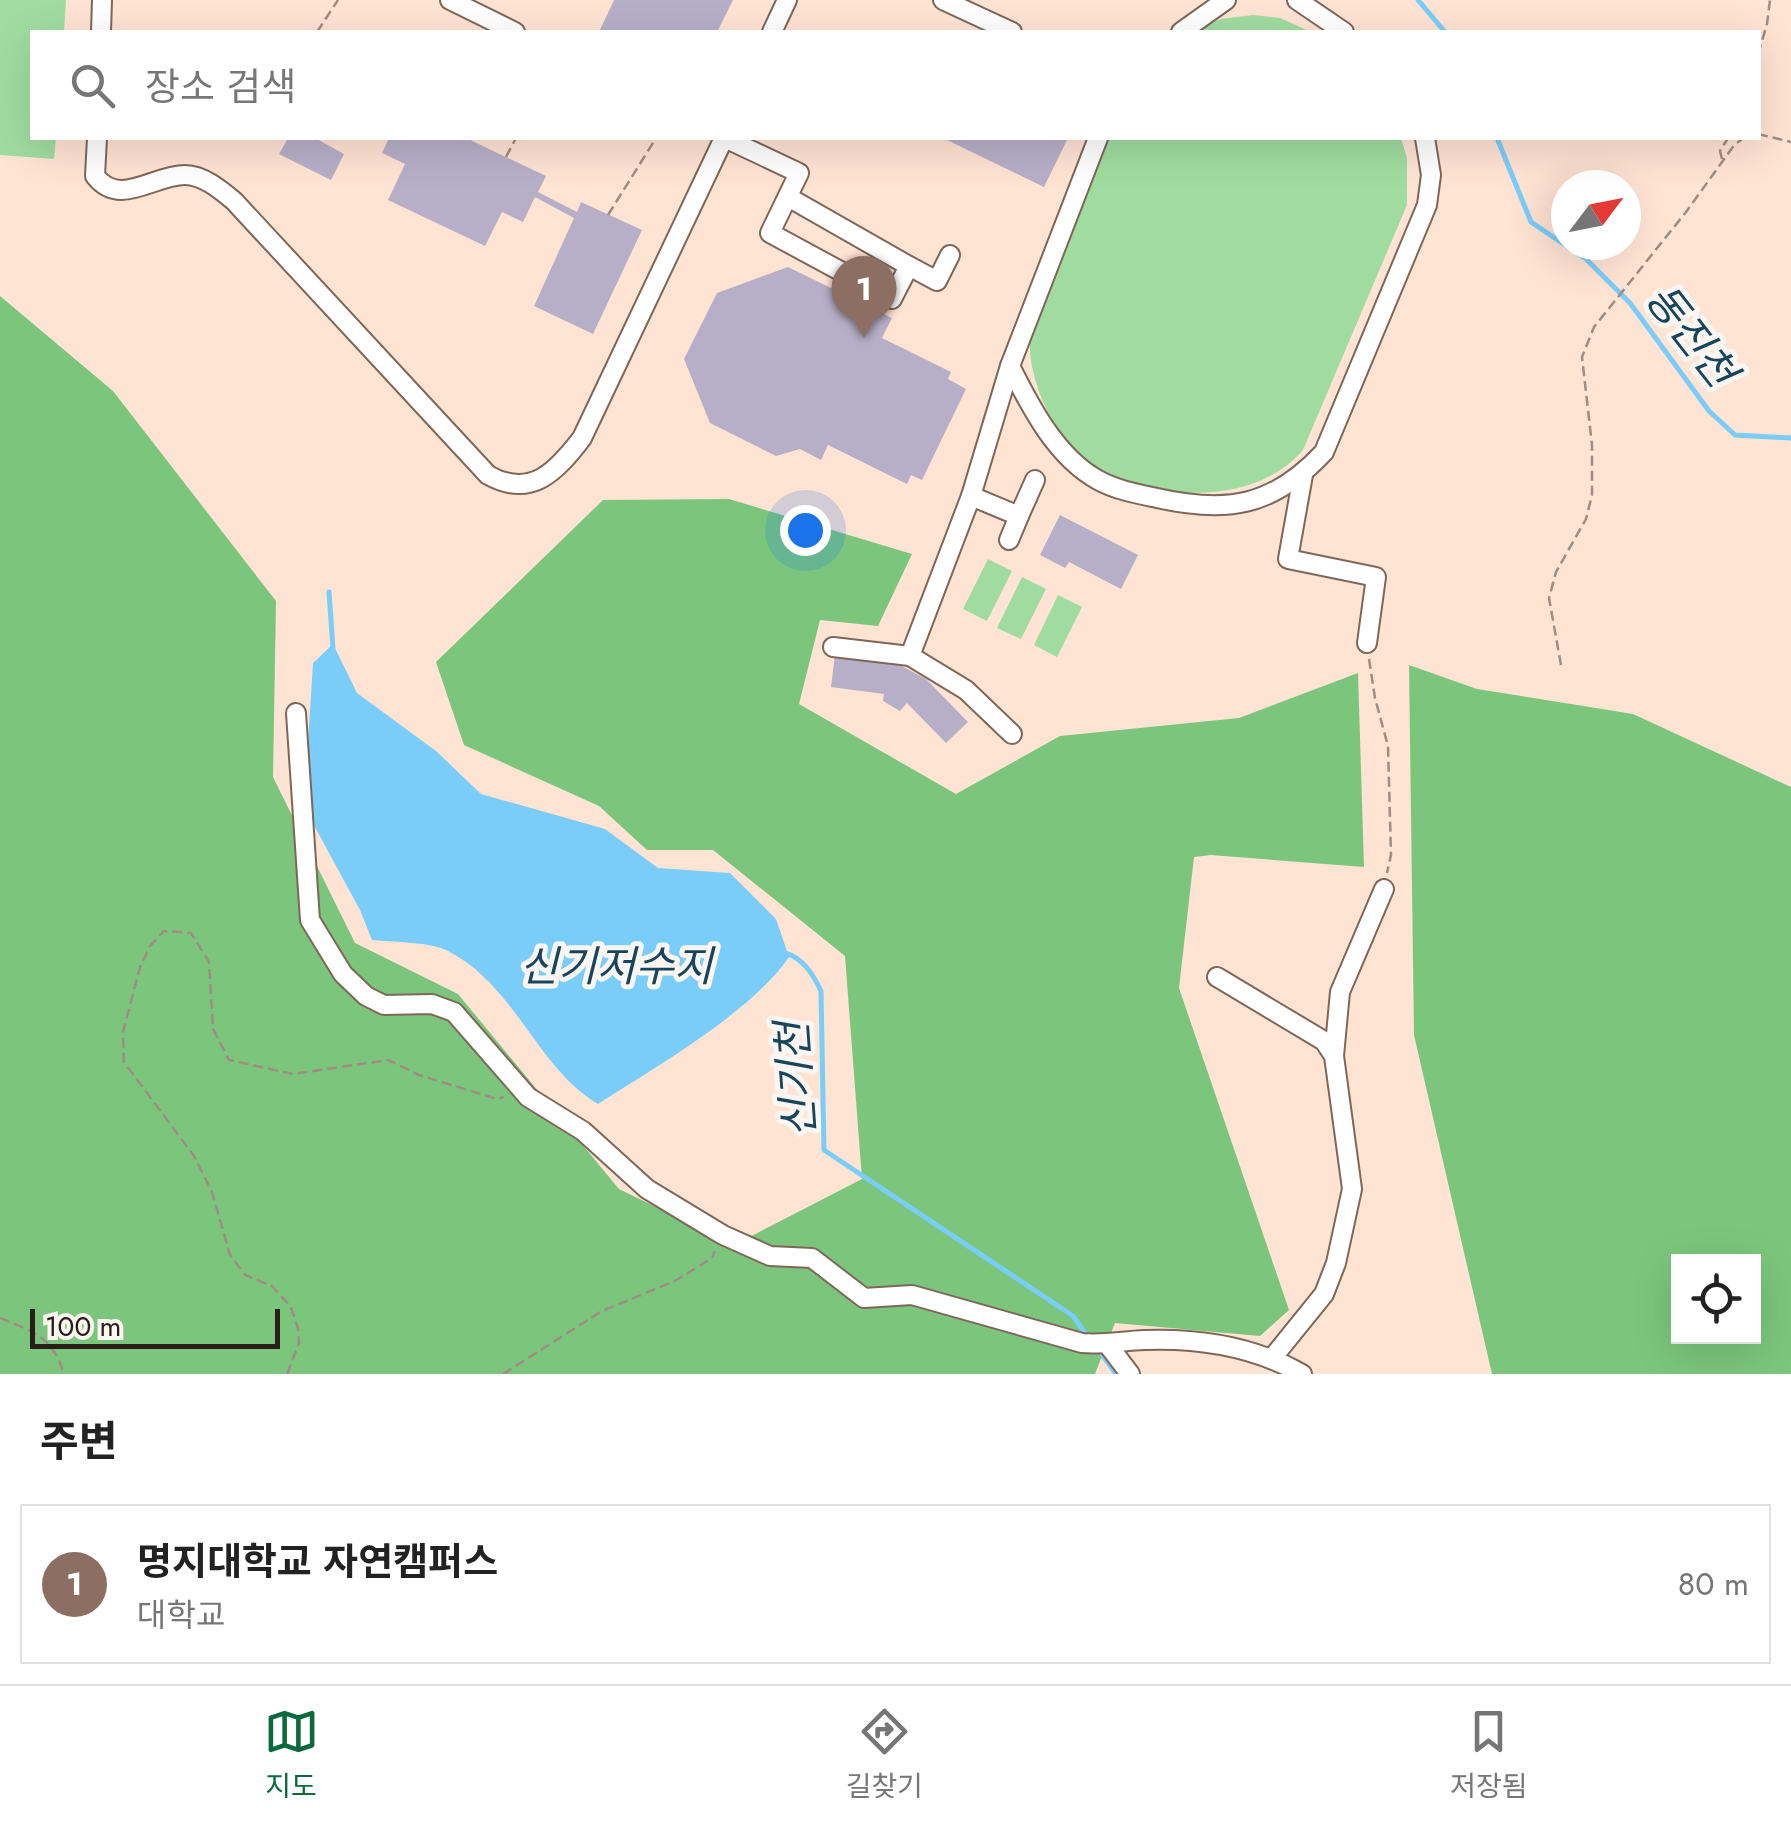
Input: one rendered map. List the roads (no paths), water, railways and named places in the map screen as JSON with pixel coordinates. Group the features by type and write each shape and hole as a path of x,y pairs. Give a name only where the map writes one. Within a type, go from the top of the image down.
{"street":[{"path":"100,30 102,0"},
{"path":"450,0 511,30"},
{"path":"773,30 787,0"},
{"path":"943,0 1008,30"},
{"path":"1184,30 1226,0"},
{"path":"1297,0 1341,30"},
{"path":"97,140 95,176 103,186 119,192 184,175 200,178 234,200 488,475 515,486 536,482 561,466 582,438 724,140"},
{"path":"729,140 799,174 770,233 892,299 909,266"},
{"path":"910,656 971,496 1010,366 1097,140"},
{"path":"1010,366 1031,408 1064,451 1097,480 1179,503 1246,504 1274,494 1302,475 1324,452 1428,206 1432,175 1425,140"},
{"path":"788,198 937,281 950,255"},
{"path":"1302,475 1288,558 1376,577 1368,643"},
{"path":"1009,540 1034,480"},
{"path":"971,496 1019,516"},
{"path":"833,647 910,656 966,690 1012,734"},
{"path":"296,713 310,920 343,974 366,996 384,1006 432,1004 454,1012 525,1093 583,1131 648,1189 770,1256 812,1258 864,1298 912,1295 1082,1343 1108,1346 1148,1340 1214,1344 1273,1357 1302,1374"},
{"path":"1273,1357 1324,1294 1336,1263 1352,1190 1334,1056 1340,992 1384,889"},
{"path":"1216,977 1324,1041 1334,1056"},
{"path":"1108,1346 1130,1374"}],"water":[{"name":"신기저수지","path":"333,644 357,693 436,751 481,794 605,829 658,868 730,873 776,919 789,957 772,978 727,1018 598,1104 558,1070 509,1005 472,966 441,948 372,940 304,807 313,663"}],"waterway":[{"name":"동진천","path":"1418,0 1443,30"},
{"name":"동진천","path":"1498,140 1531,222 1586,259 1630,303 1709,411 1735,435 1791,438"},
{"name":"신기천","path":"329,592 333,649"},
{"name":"신기천","path":"785,953 807,968 821,991 824,1150 1073,1316 1088,1337"},
{"name":"신기천","path":"1098,1349 1116,1374"}],"place":[{"name":"명지대학교 자연캠퍼스","path":"864,338"}]}
